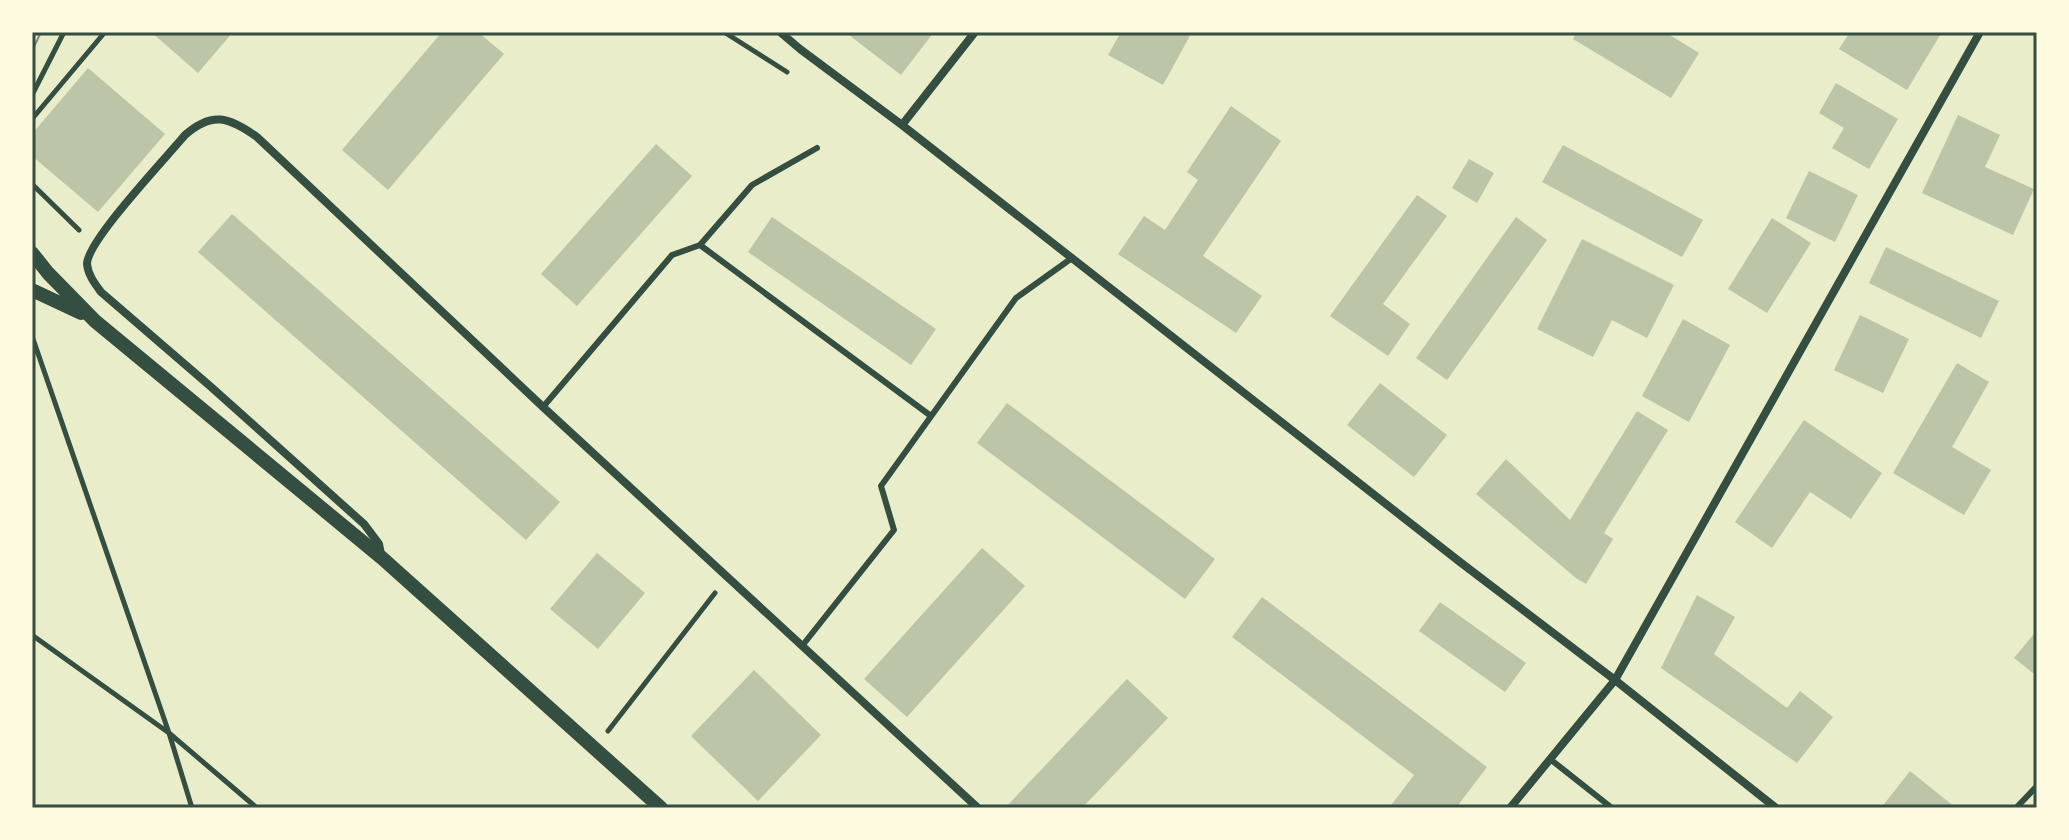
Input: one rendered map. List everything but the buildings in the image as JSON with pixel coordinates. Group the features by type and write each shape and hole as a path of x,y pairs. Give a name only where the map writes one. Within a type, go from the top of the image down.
{"street":[{"path":"780,32 1776,808"},
{"path":"902,125 975,32"},
{"path":"1510,808 1615,680 1980,32"},
{"path":"382,558 379,544 364,524 101,292 93,280 87,264 94,244 185,135 208,120 220,118 240,125 269,147 543,407 978,808"},
{"path":"32,253 95,321 382,558 661,808"},
{"path":"32,290 95,321"}],"lane":[{"path":"543,407 672,255 700,245 752,185 817,148"},
{"path":"700,245 931,416"},
{"path":"802,646 894,530 881,486 1016,298 1072,258"},
{"path":"1550,759 1612,808"},
{"path":"2016,808 2037,786"}],"path":[{"path":"32,95 64,32"},
{"path":"32,119 105,32"},
{"path":"724,32 787,72"},
{"path":"32,184 94,244"},
{"path":"32,336 192,808"},
{"path":"594,748 727,578"},
{"path":"32,635 169,733 257,808"}],"tram line":[{"path":"32,51 41,32"}]}
